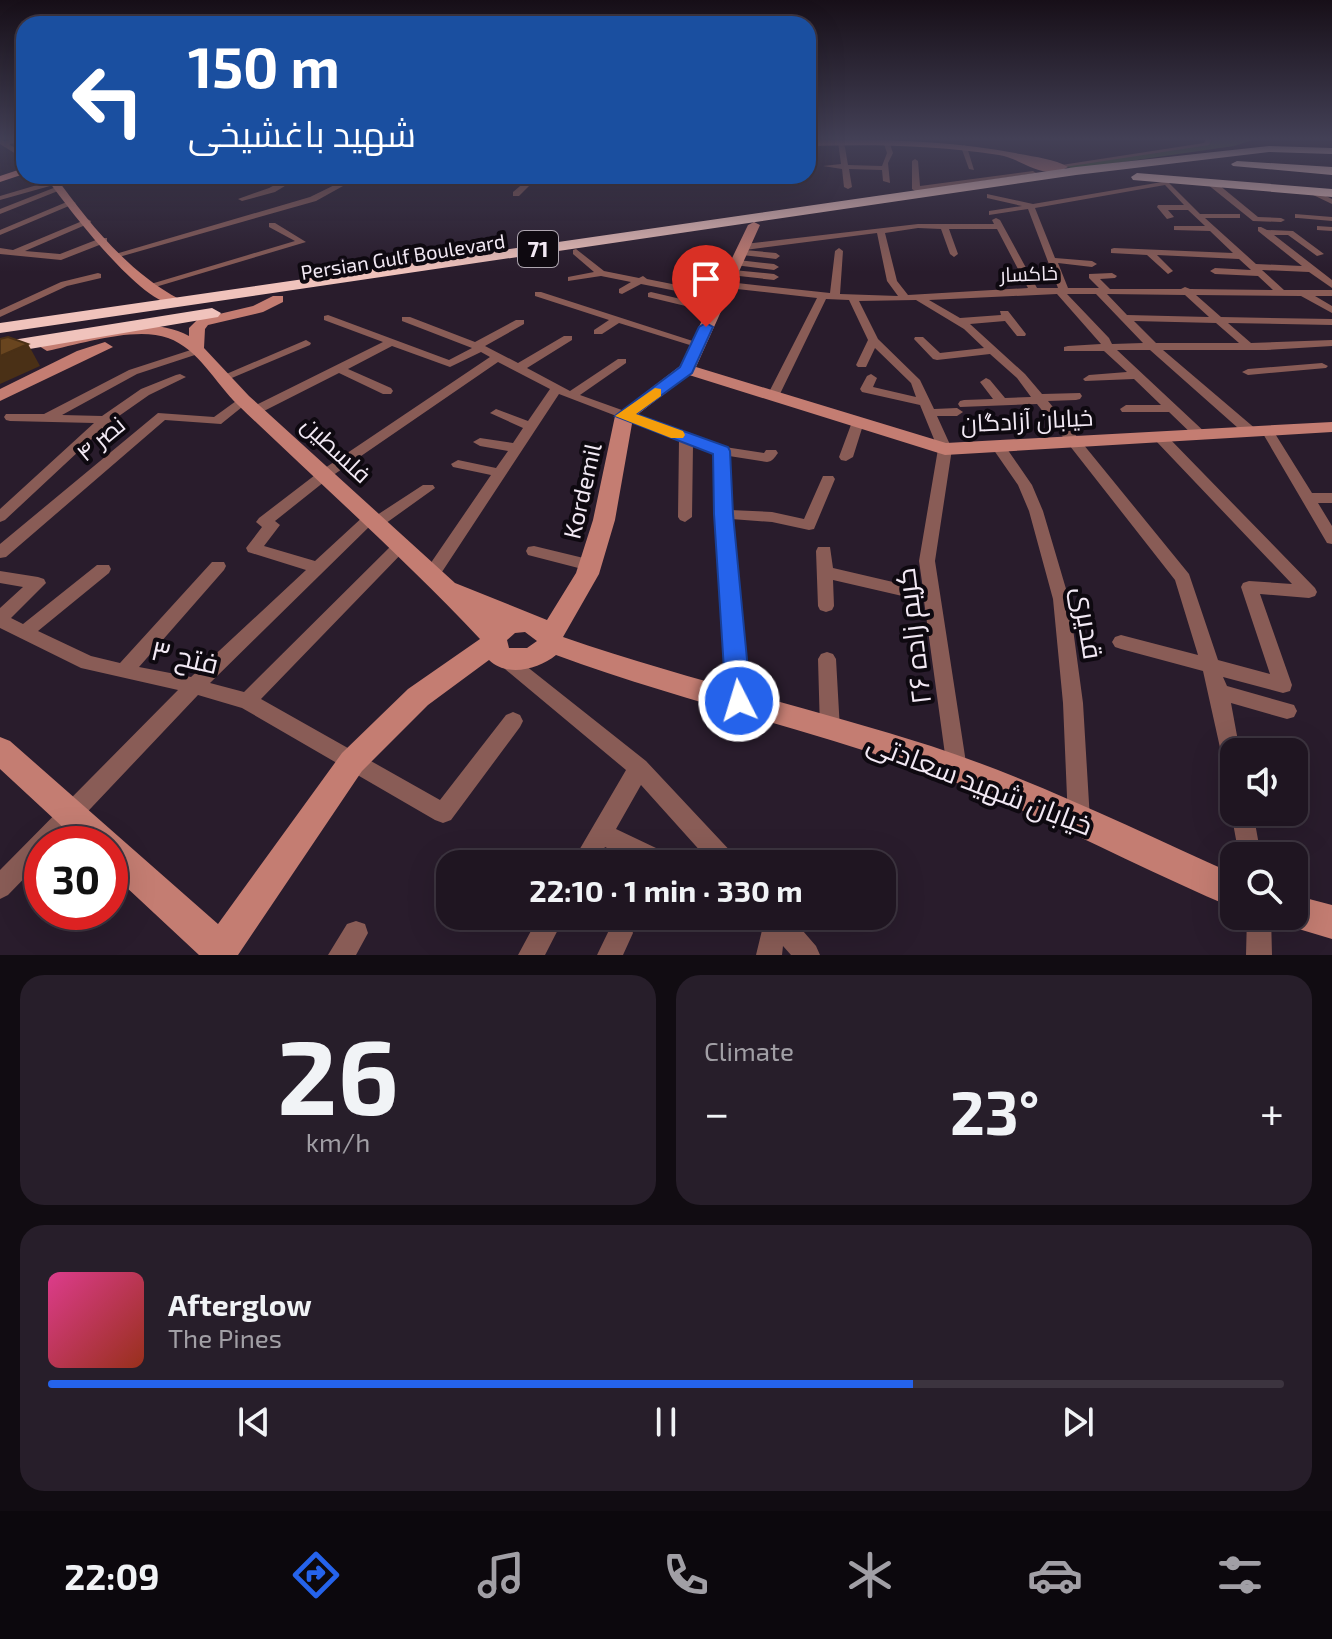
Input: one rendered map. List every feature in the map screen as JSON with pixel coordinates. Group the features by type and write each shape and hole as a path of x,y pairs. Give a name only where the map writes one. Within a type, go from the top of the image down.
{"highway":[{"name":"Persian Gulf Boulevard","path":"2,342 278,293 920,191 997,183"},
{"name":"Persian Gulf Boulevard","path":"0,328 174,302 278,293 986,194 1024,183"},
{"path":"1216,183 1332,193"}],"street":[{"path":"847,183 848,187"},
{"path":"919,183 920,191 966,183"},
{"path":"992,213 1131,183"},
{"path":"1167,183 1198,216 1281,292"},
{"path":"1211,183 1256,219 1281,220"},
{"path":"0,198 47,184"},
{"path":"0,212 50,184"},
{"path":"56,184 110,247 149,286 174,302"},
{"path":"242,199 282,184"},
{"path":"110,247 181,242 313,199 342,184"},
{"path":"516,194 527,184"},
{"path":"1312,191 1332,202"},
{"path":"986,194 1030,205"},
{"path":"986,194 992,213 1034,291"},
{"path":"0,233 72,203"},
{"path":"1030,205 1062,291 1105,340 1107,347 1202,436"},
{"path":"1184,236 1161,207 1190,208"},
{"path":"1198,216 1237,216"},
{"path":"1298,216 1332,219"},
{"path":"0,259 87,221"},
{"path":"1173,222 1212,229"},
{"path":"149,286 302,242 272,225"},
{"path":"687,369 754,225"},
{"path":"651,295 732,275 880,230 944,225 1000,227"},
{"path":"944,225 954,254"},
{"path":"1320,228 1332,229"},
{"path":"880,230 892,281 905,298"},
{"path":"1320,254 1290,233 1263,230 1332,285"},
{"path":"0,251 61,257 158,235"},
{"path":"1170,244 1177,254"},
{"path":"1113,250 1241,256"},
{"path":"773,396 829,297 839,251"},
{"path":"576,252 601,273"},
{"path":"1149,252 1168,271"},
{"path":"732,275 776,256"},
{"path":"1052,260 1092,264"},
{"path":"1215,271 1311,269"},
{"path":"571,279 601,273 643,279 774,272"},
{"name":"خاکسار","path":"732,275 829,297 853,298 919,298 1034,291 1332,293"},
{"path":"0,314 64,284 98,276"},
{"path":"1112,276 1092,276 1124,318 1151,345 1260,432 1308,498 1331,537"},
{"path":"622,291 643,279"},
{"path":"141,307 148,296 149,286"},
{"path":"1185,290 1248,346"},
{"path":"47,418 133,372 198,349 197,328 203,322 258,309 278,293"},
{"path":"1303,293 1332,310"},
{"path":"538,294 697,344"},
{"path":"853,298 873,340 916,382 945,449"},
{"path":"919,298 960,321 994,350 1077,442 1183,578 1219,692 1228,738"},
{"path":"547,313 566,303"},
{"path":"960,321 1004,314 1021,334"},
{"path":"328,318 450,364 520,322"},
{"path":"1124,318 1332,322"},
{"path":"406,319 478,347 571,396 722,451 769,456"},
{"path":"598,332 617,319"},
{"name":"فلسطین","path":"81,347 166,332 198,349 249,405 402,544 498,647"},
{"path":"518,368 568,338"},
{"path":"919,339 937,357 994,350"},
{"path":"862,365 873,340"},
{"path":"2,342 81,347"},
{"name":"نصر ۴","path":"0,553 162,416 217,421 339,369 392,342"},
{"path":"223,378 306,343"},
{"path":"1068,349 1151,345 1289,347 1332,343"},
{"path":"0,396 81,347"},
{"path":"1289,347 1327,369"},
{"path":"318,568 254,548 272,525 264,522 324,475 498,357"},
{"path":"571,396 622,361"},
{"path":"339,369 387,391"},
{"name":"خیابان آزادگان","path":"687,369 945,449 1332,427"},
{"name":"Kordemil","path":"589,569 604,520 624,416 687,369"},
{"path":"1248,372 1327,369"},
{"path":"1089,379 1136,375"},
{"path":"0,517 101,423 145,392 180,377"},
{"path":"871,378 866,389 925,408 961,408 1076,396"},
{"path":"986,382 1002,402"},
{"path":"546,645 542,628 438,580 500,473 556,389"},
{"path":"1126,409 1172,408"},
{"path":"496,413 531,427"},
{"path":"10,417 101,423"},
{"path":"846,457 858,422"},
{"path":"685,517 686,438"},
{"path":"1121,642 1283,685 1249,587 1309,592 1161,438"},
{"path":"480,442 517,448"},
{"name":"قدیری","path":"998,446 1025,485 1036,511 1061,599 1073,703 1079,820"},
{"name":"کریم زاده ۲۶","path":"945,449 927,561 957,769"},
{"path":"722,451 723,514 739,701"},
{"path":"458,464 500,473"},
{"path":"723,514 772,517 809,525 828,479"},
{"path":"0,887 194,686 318,568 374,520 428,488"},
{"path":"1308,498 1332,498"},
{"path":"247,701 402,544"},
{"path":"534,551 589,569"},
{"path":"824,551 826,606"},
{"path":"124,671 218,566"},
{"path":"26,631 103,569"},
{"path":"128,867 221,953 352,762 418,697 472,670 498,647 504,627 524,622 563,600 589,569"},
{"path":"498,647 522,660 546,645 589,569"},
{"path":"825,572 932,597"},
{"path":"0,577 38,583 0,619"},
{"name":"فتح ۳","path":"0,619 67,656 247,701 443,813 513,721"},
{"name":"خیابان شهید سعادتی","path":"546,645 586,668 627,670 739,701 957,769 1220,885"},
{"path":"498,647 639,768 714,850"},
{"path":"827,659 830,730"},
{"path":"1219,692 1287,711"},
{"path":"0,750 84,826"},
{"path":"591,850 639,768"},
{"path":"601,833 636,850"},
{"path":"1308,916 1332,922"},
{"path":"538,953 547,930"},
{"path":"769,955 774,930"},
{"path":"786,930 807,955"},
{"path":"1259,930 1259,955"},
{"path":"341,955 356,933"}],"building":[{"path":"8,337 28,344 0,356 0,339"}],"slow traffic":[{"path":"655,392 624,416 677,435"}],"route":[{"path":"706,327 687,369 624,416 722,451 723,514 739,701"}]}
